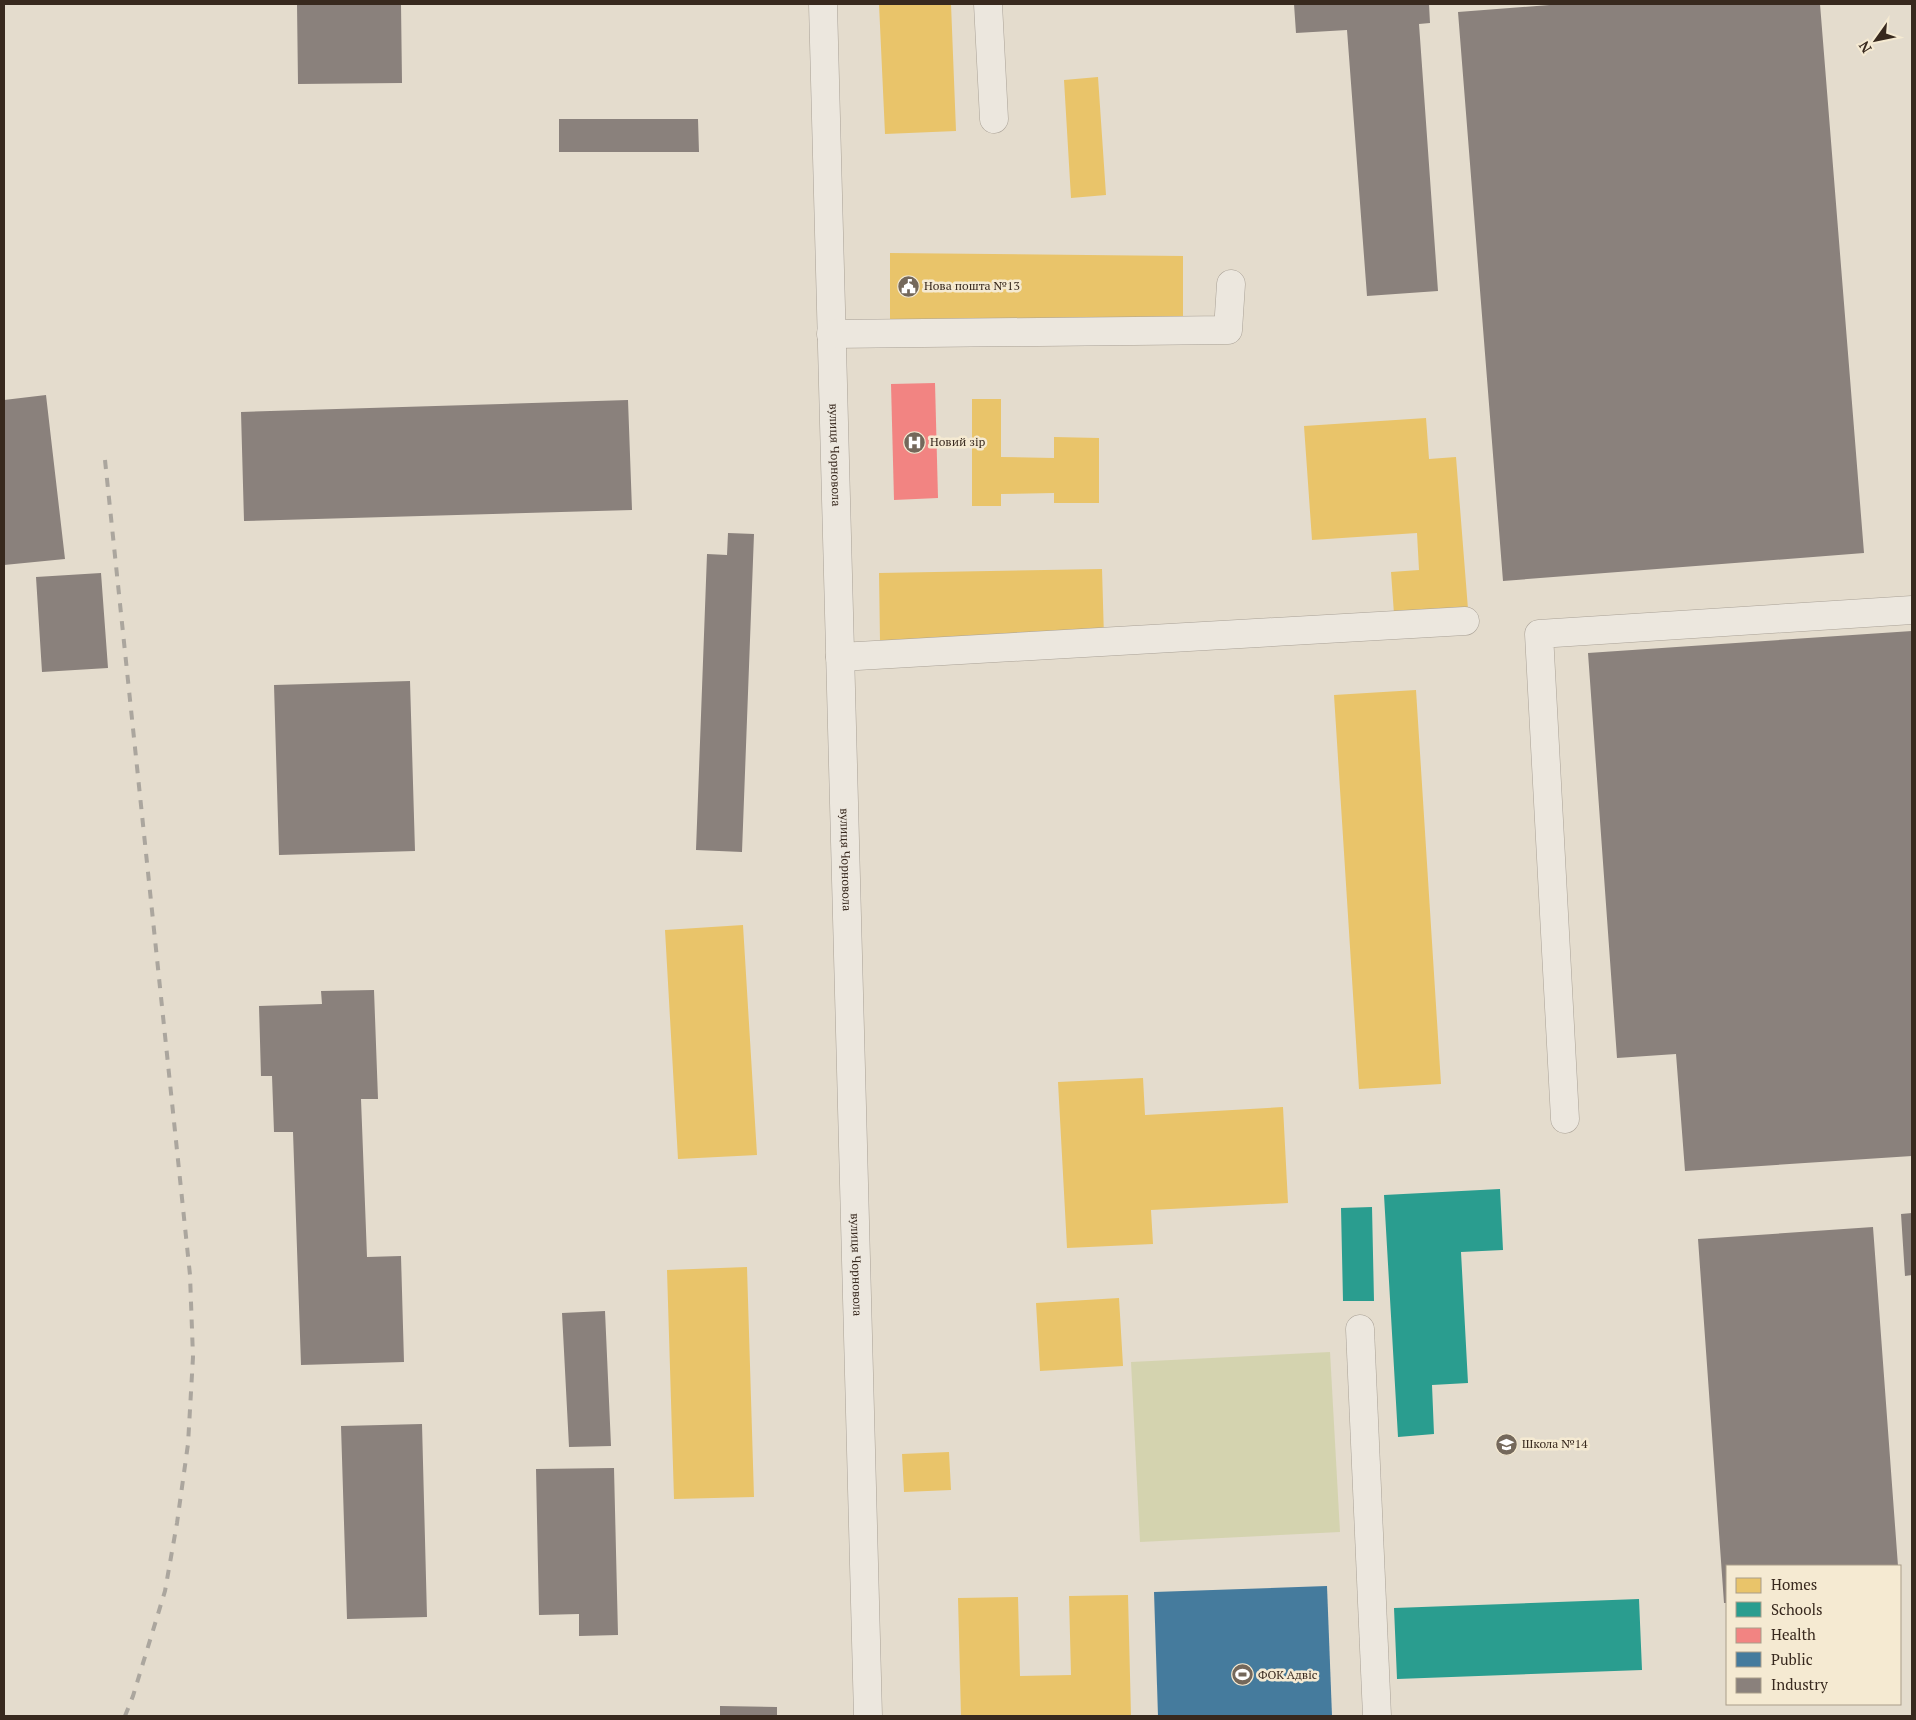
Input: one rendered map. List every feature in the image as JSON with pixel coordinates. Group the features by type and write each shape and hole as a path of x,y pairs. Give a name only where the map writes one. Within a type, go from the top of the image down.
{"street":[{"name":"вулиця Чорновола","path":"823,4 868,1716"},
{"path":"988,4 994,119"},
{"path":"832,334 1228,330 1231,284"},
{"path":"1565,1120 1538,634 1912,610"},
{"path":"840,657 1465,621"},
{"path":"1360,1329 1377,1716"}],"green space":[{"path":"1330,1352 1340,1532 1140,1542 1131,1362"}],"building: Homes":[{"path":"879,4 951,4 956,131 885,134"},
{"path":"1098,77 1106,195 1071,198 1064,80"},
{"path":"890,253 1183,256 1183,324 890,321"},
{"path":"972,399 1001,399 1001,457 1054,458 1054,437 1099,438 1099,503 1054,503 1054,493 1001,494 1001,506 972,506"},
{"path":"1426,418 1429,459 1456,457 1468,609 1394,614 1391,572 1419,570 1417,533 1312,540 1304,426"},
{"path":"1102,569 1104,638 880,642 879,573"},
{"path":"1416,690 1441,1084 1359,1089 1334,695"},
{"path":"743,925 757,1155 678,1159 665,930"},
{"path":"1143,1078 1145,1115 1283,1107 1288,1203 1151,1210 1153,1244 1067,1248 1058,1082"},
{"path":"747,1267 754,1497 674,1499 667,1270"},
{"path":"1119,1298 1123,1366 1040,1371 1036,1303"},
{"path":"949,1452 951,1490 904,1492 902,1454"},
{"path":"1128,1595 1131,1716 961,1716 958,1598 1018,1597 1020,1676 1071,1675 1069,1596"}],"building: Schools":[{"path":"1500,1189 1503,1250 1461,1252 1468,1383 1432,1385 1434,1434 1398,1437 1384,1195"},
{"path":"1372,1207 1374,1301 1343,1301 1341,1208"},
{"path":"1639,1599 1642,1670 1397,1679 1394,1608"}],"building: Health":[{"path":"935,383 938,498 894,500 891,384"}],"building: Public":[{"path":"1327,1586 1332,1716 1158,1716 1154,1592"}],"building: Industry":[{"path":"297,4 401,4 402,83 298,84"},
{"path":"1294,4 1429,4 1430,23 1419,24 1438,291 1367,296 1347,30 1296,33"},
{"path":"1562,4 1820,4 1864,553 1503,581 1458,12"},
{"path":"559,119 698,119 699,152 559,152"},
{"path":"46,395 65,559 4,565 4,400"},
{"path":"628,400 632,510 244,521 241,412"},
{"path":"728,533 754,534 742,852 696,850 707,554 727,555"},
{"path":"101,573 108,668 42,672 36,577"},
{"path":"1912,631 1912,1156 1685,1171 1676,1054 1617,1058 1588,653"},
{"path":"410,681 415,851 279,855 274,685"},
{"path":"374,990 378,1099 361,1099 367,1257 401,1256 404,1362 301,1365 293,1132 274,1132 272,1076 261,1076 259,1006 322,1004 321,991"},
{"path":"1912,1213 1912,1275 1905,1276 1901,1214"},
{"path":"1873,1227 1898,1565 1726,1565 1726,1603 1724,1603 1698,1239"},
{"path":"605,1311 611,1446 569,1447 562,1313"},
{"path":"422,1424 427,1617 347,1619 341,1426"},
{"path":"614,1468 618,1635 579,1636 579,1614 539,1615 536,1469"},
{"path":"720,1706 777,1707 777,1716 720,1716"}],"railway":[{"path":"105,460 190,1275 193,1357 188,1444 165,1591 133,1696 125,1716"}],"place":[{"name":"Нова пошта №13","path":"908,286"},
{"name":"Новий зір","path":"914,442"},
{"name":"Школа №14","path":"1506,1444"},
{"name":"ФОК Адвіс","path":"1242,1675"}]}
